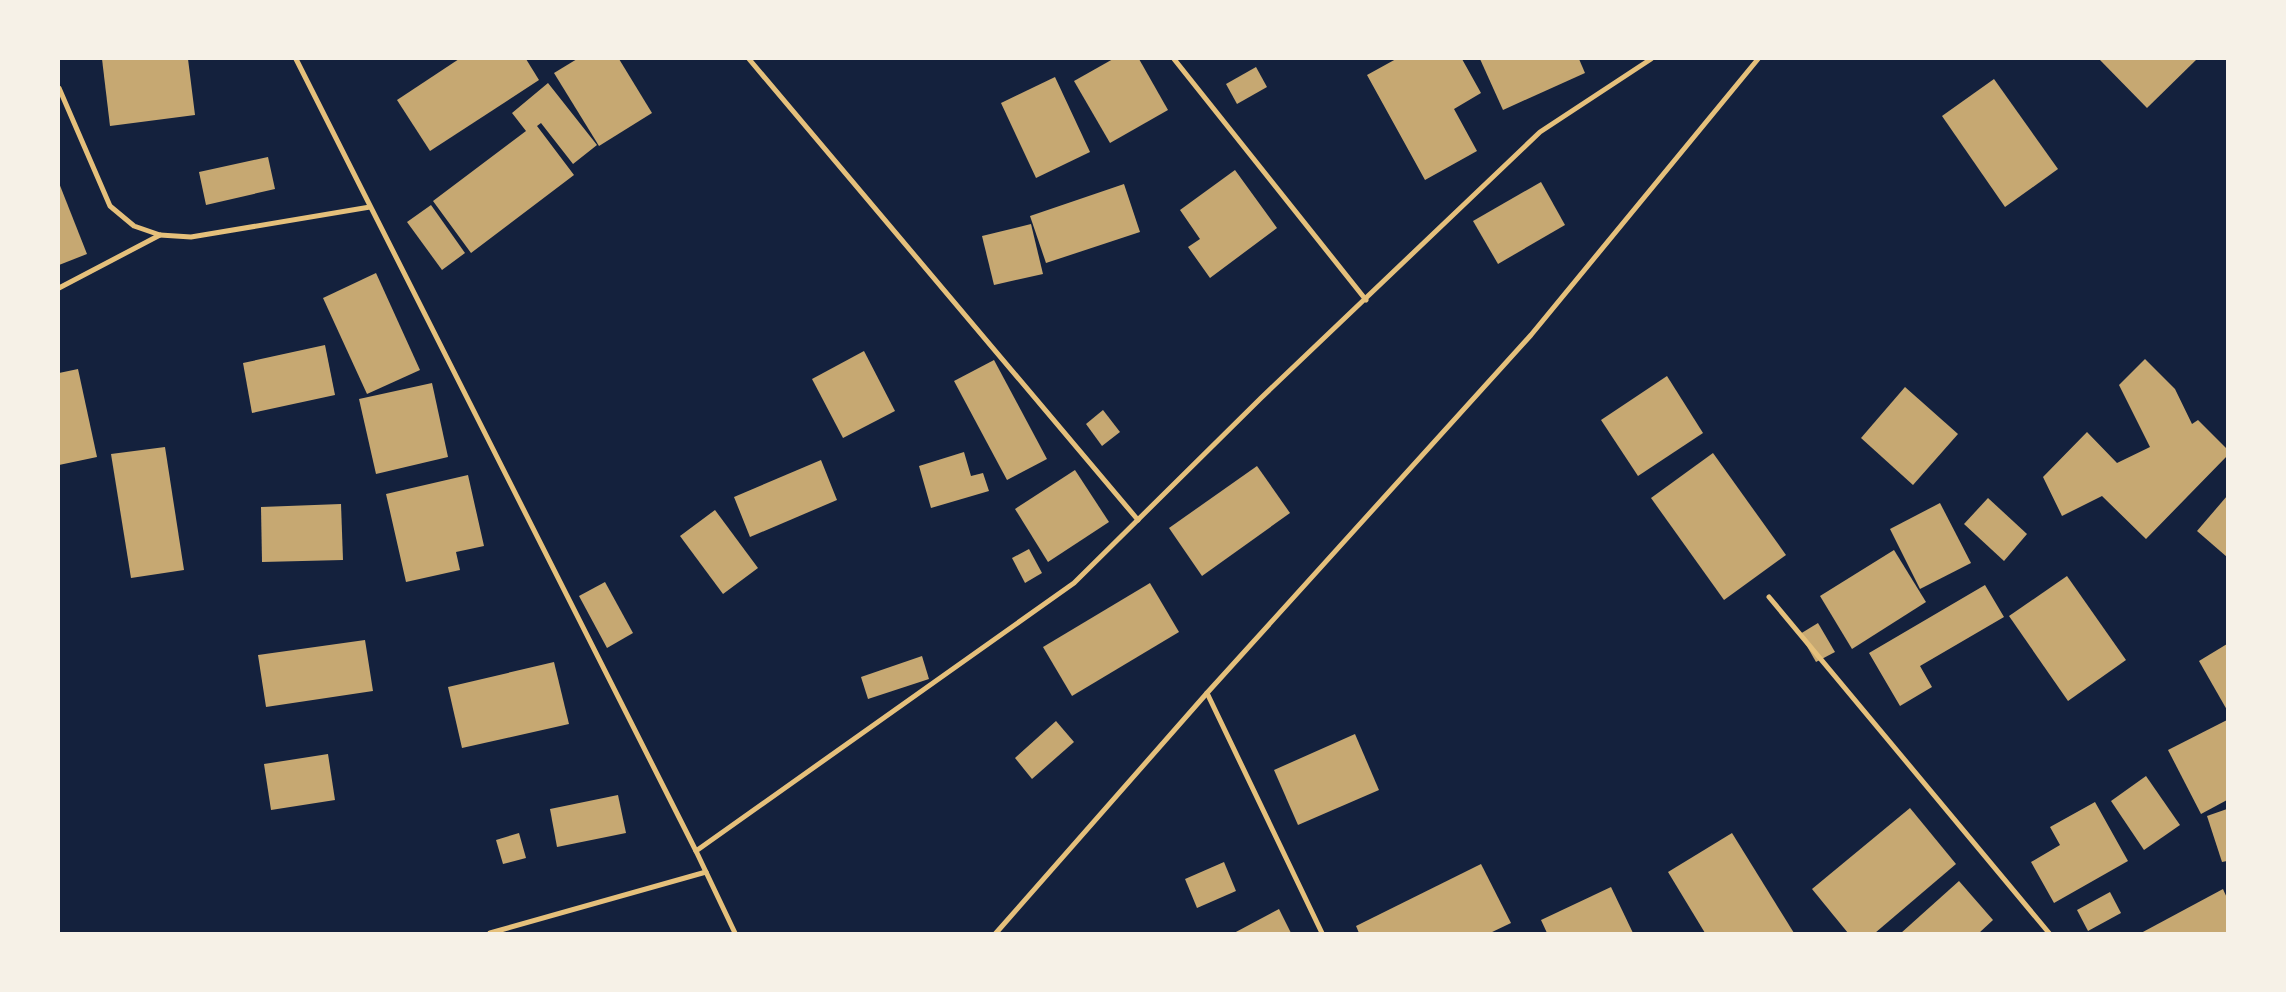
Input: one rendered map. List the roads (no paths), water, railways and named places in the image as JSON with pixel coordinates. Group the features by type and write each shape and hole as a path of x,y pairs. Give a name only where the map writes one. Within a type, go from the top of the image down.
{"street":[{"path":"296,59 696,851 735,933"},
{"path":"749,59 1138,520"},
{"path":"1174,59 1366,300"},
{"path":"696,851 1074,583 1261,398 1366,300 1540,132 1651,59"},
{"path":"996,933 1207,693 1532,335 1758,59"},
{"path":"59,88 110,206 134,226 160,235 191,237 370,207"},
{"path":"59,288 160,235"},
{"path":"1769,597 2049,933"},
{"path":"1207,693 1322,933"},
{"path":"490,933 706,872"}]}
